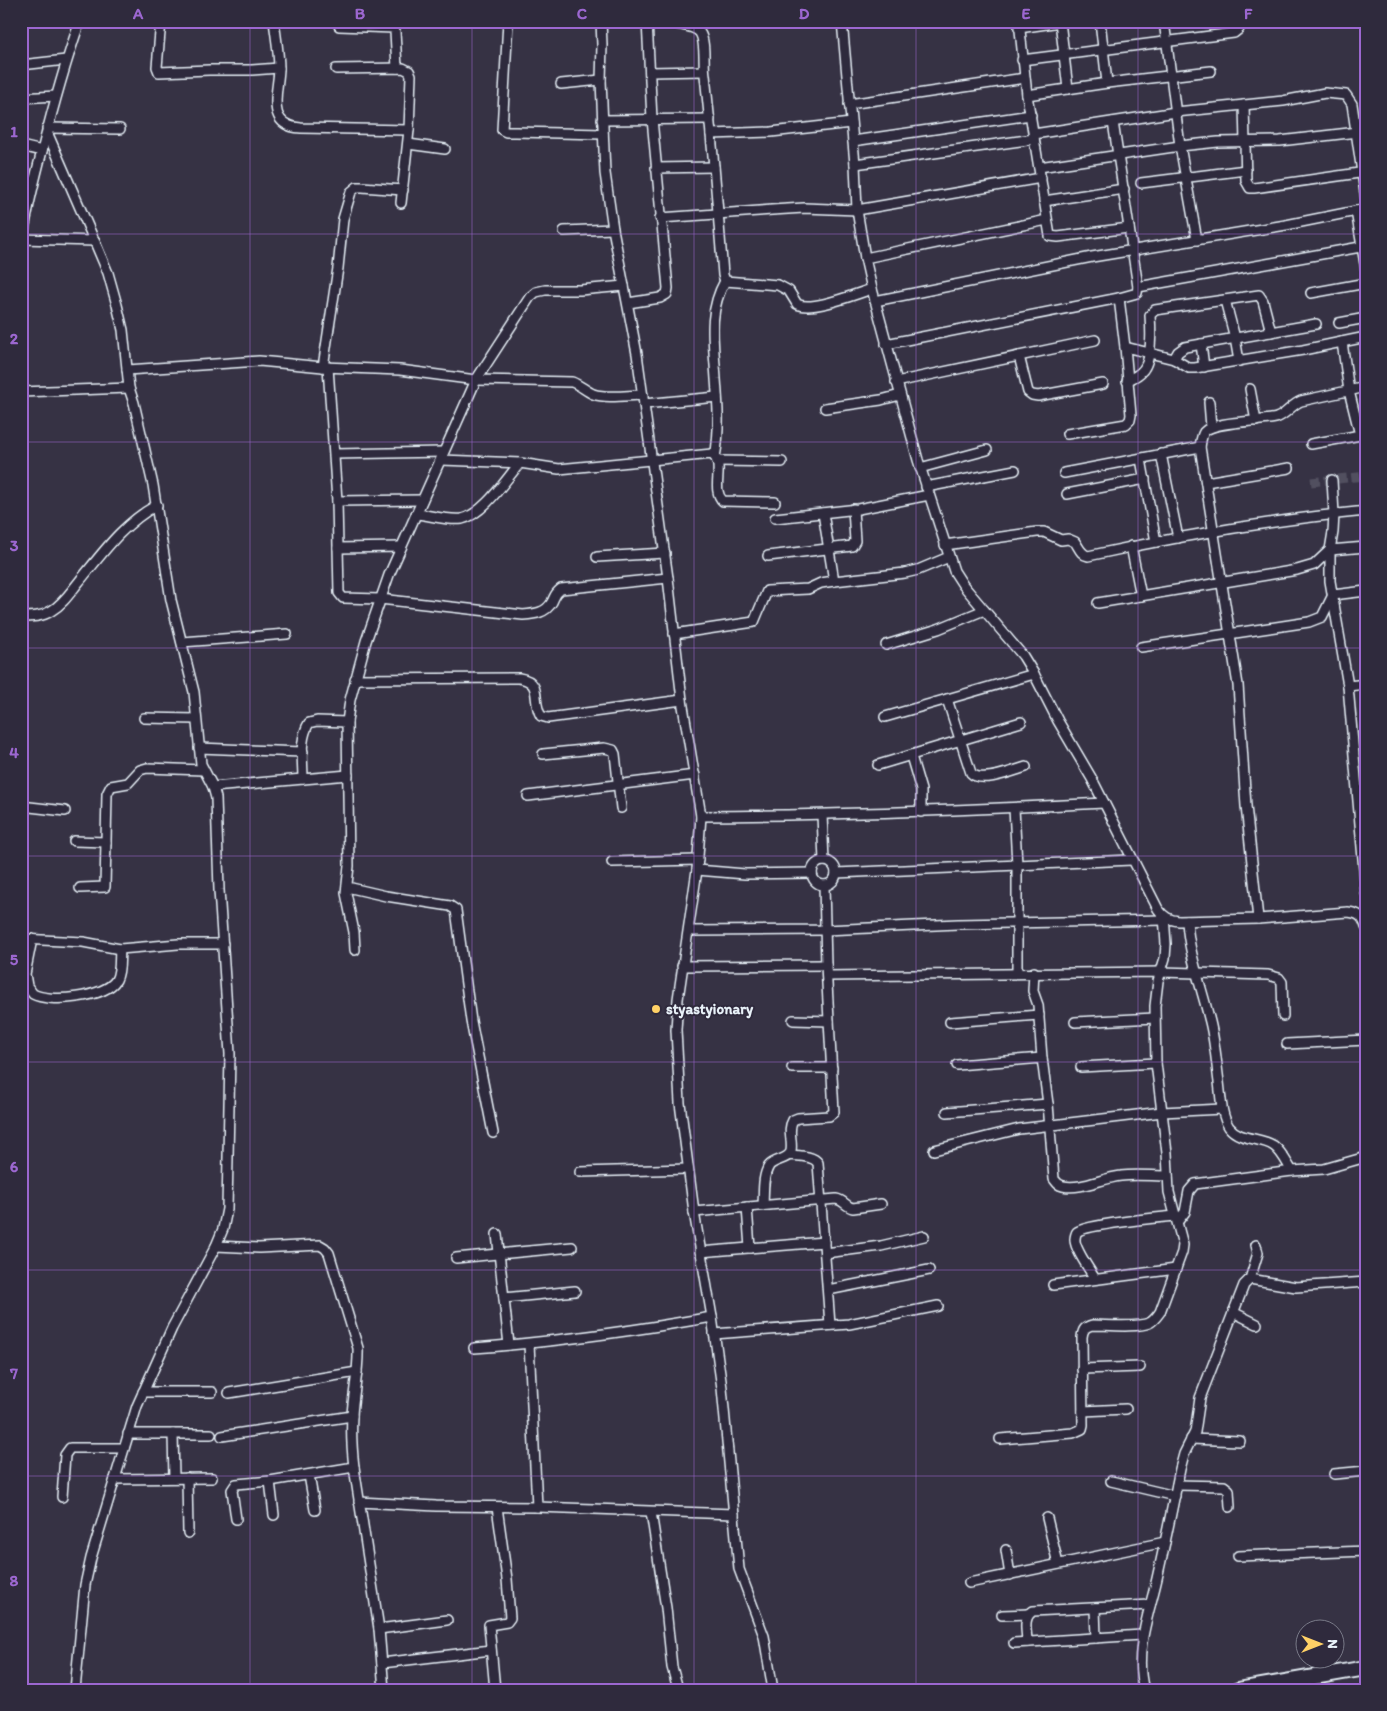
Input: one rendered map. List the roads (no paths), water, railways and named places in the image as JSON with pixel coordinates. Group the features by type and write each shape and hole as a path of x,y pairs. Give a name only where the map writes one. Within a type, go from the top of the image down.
{"main road":[{"path":"1238,1690 1366,1668"},
{"path":"1287,1690 1366,1677"}],"street":[{"path":"21,256 25,202 42,151 66,60 80,21"},
{"path":"160,21 157,67 159,72 279,68"},
{"path":"274,21 279,68 276,104 279,118 284,124 301,128 409,130"},
{"path":"508,21 502,130 506,132 603,134"},
{"path":"601,21 602,120 605,173 613,229 644,399 665,552 682,700 701,816 697,870 682,966 676,1038 680,1095 688,1170 712,1317 728,1436 739,1569 764,1636 773,1690"},
{"path":"628,303 660,298 667,294 668,288 652,119 647,21"},
{"path":"653,21 696,30 703,39 704,71 712,134 725,281 715,303 713,321 718,429 716,459 719,494 723,501 775,502"},
{"path":"842,21 855,164 857,210 865,258 920,468 954,571 963,585 1023,656 1034,674 1164,918 1166,944 1156,992 1156,1063 1169,1192 1183,1244 1176,1269 1160,1312 1155,1319 1139,1325 1092,1325 1083,1330 1083,1425 1078,1432 1000,1439"},
{"path":"1100,21 1106,83"},
{"path":"1164,21 1180,146 1197,240"},
{"path":"1022,60 1234,33 1239,29 1238,21"},
{"path":"1068,89 1062,22 1019,24 1027,95 1049,232 1054,237 1129,228"},
{"path":"339,26 394,28 397,68"},
{"path":"21,64 66,60"},
{"path":"336,69 397,68 407,69 410,75 409,130 401,203"},
{"path":"650,72 704,71"},
{"path":"1027,95 1106,83 1211,71"},
{"path":"849,104 1025,78"},
{"path":"561,84 601,80"},
{"path":"855,164 1176,112 1283,101 1324,93 1341,93 1350,98 1361,131 1366,200"},
{"path":"21,98 56,96"},
{"path":"1244,106 1247,185 1254,188 1364,173"},
{"path":"853,141 1031,115"},
{"path":"602,120 710,119"},
{"path":"886,344 1134,294 1138,287 1113,122"},
{"path":"712,134 771,132 851,124"},
{"path":"47,130 120,129"},
{"path":"47,130 108,273 123,330 129,388 157,505 166,569 194,692 198,748 203,770 213,787 216,798 218,813 219,890 230,1054 227,1209 223,1229 216,1246 172,1328 142,1392 128,1434 91,1558 85,1585 76,1690"},
{"path":"1038,167 1180,146 1218,142 1280,141 1361,131"},
{"path":"408,144 445,149"},
{"path":"21,146 42,151"},
{"path":"656,168 714,167"},
{"path":"1141,183 1246,170"},
{"path":"660,218 804,208 857,210 1040,178"},
{"path":"403,190 357,187 351,192 343,219 326,367 335,454 340,596 507,614 536,614 547,608 556,592 561,589 668,578"},
{"path":"1044,201 1124,189"},
{"path":"875,301 1010,273 1361,210 1366,270"},
{"path":"865,258 1047,220"},
{"path":"564,231 613,229"},
{"path":"22,239 95,242"},
{"path":"1138,287 1364,246"},
{"path":"725,281 778,284 789,291 797,304 806,306 817,305 872,289"},
{"path":"1311,292 1366,283"},
{"path":"355,950 354,932 347,899 349,866 347,722 355,679 380,599 476,380 527,301 536,292 624,286"},
{"path":"1127,381 1144,369 1149,353 1151,312 1155,310 1255,295 1262,296 1271,332"},
{"path":"1067,434 1126,424 1130,420 1125,347 1118,298"},
{"path":"1225,300 1239,361"},
{"path":"1339,322 1366,318"},
{"path":"1174,359 1181,349 1201,344 1316,324"},
{"path":"1125,347 1174,359 1189,368 1239,361 1366,337"},
{"path":"896,382 1096,340"},
{"path":"1311,444 1363,435 1349,391 1342,342"},
{"path":"1201,344 1204,367"},
{"path":"1019,356 1028,392 1032,395 1038,396 1104,384"},
{"path":"127,370 259,361 326,367 400,370 476,380 572,382 593,394 601,396 644,399 717,397"},
{"path":"1258,920 1238,694 1215,532 1200,447 1202,434 1211,428 1278,417 1294,404 1301,401 1366,387"},
{"path":"21,392 129,388"},
{"path":"1250,390 1256,421"},
{"path":"825,408 900,395"},
{"path":"1209,402 1211,428"},
{"path":"1064,473 1200,447"},
{"path":"920,468 987,450"},
{"path":"335,454 442,456 520,463 559,469 707,454 716,459 782,462"},
{"path":"1161,454 1178,538"},
{"path":"1141,459 1156,542"},
{"path":"416,514 462,519 492,498 520,463"},
{"path":"1206,482 1289,468"},
{"path":"775,518 853,509 1015,470"},
{"path":"1067,494 1145,479"},
{"path":"1332,480 1334,514 1330,550 1330,580 1348,686 1366,893"},
{"path":"337,501 422,500"},
{"path":"21,617 44,615 52,611 125,527 157,505"},
{"path":"768,556 850,547 854,544 853,509"},
{"path":"945,545 1044,532 1061,540 1075,542 1084,555 1088,556 1131,546 1215,532 1366,511"},
{"path":"823,513 834,581"},
{"path":"1131,546 1141,596"},
{"path":"1098,603 1306,568 1314,564 1330,550 1366,547"},
{"path":"338,548 401,548"},
{"path":"597,557 665,552"},
{"path":"674,634 754,622 768,591 808,589 821,583 905,573 918,570 949,556"},
{"path":"1333,595 1366,591"},
{"path":"1141,647 1317,620 1326,612 1333,595"},
{"path":"886,646 938,629 984,610"},
{"path":"182,642 287,634"},
{"path":"885,717 1034,674"},
{"path":"355,679 528,679 534,686 538,711 541,716 548,718 682,700"},
{"path":"1348,686 1366,684"},
{"path":"947,699 960,742 974,777 987,778 1026,767"},
{"path":"144,718 196,719"},
{"path":"304,780 303,752 305,729 309,723 317,721 347,722"},
{"path":"878,765 960,742 1021,722"},
{"path":"198,748 303,752"},
{"path":"543,754 609,748 613,750 621,808"},
{"path":"911,756 921,790 921,812"},
{"path":"80,888 105,887 107,794 111,786 128,783 140,770 147,768 203,770"},
{"path":"213,787 348,775"},
{"path":"528,796 695,775"},
{"path":"701,816 921,812 1104,803"},
{"path":"21,806 64,811"},
{"path":"1014,808 1017,865 1017,972"},
{"path":"822,815 824,861"},
{"path":"74,841 106,842"},
{"path":"612,862 698,860"},
{"path":"836,872 1132,860"},
{"path":"824,861 834,865 836,872 834,880 824,885 817,882 812,873 817,863 824,861"},
{"path":"697,870 744,874 812,873"},
{"path":"789,1155 791,1151 790,1128 794,1120 798,1118 829,1116 834,1112 826,965 824,885"},
{"path":"347,887 394,898 450,906 456,910 471,1021 493,1133"},
{"path":"688,931 825,930 1164,918 1187,921 1258,920 1348,912 1356,913 1365,918"},
{"path":"1187,921 1190,951 1215,1043 1222,1109 1227,1124 1233,1131 1274,1146 1292,1172"},
{"path":"21,939 83,942 120,949 178,944 223,944"},
{"path":"32,940 25,980 33,994 45,999 71,998 90,994 111,985 118,975 120,949"},
{"path":"682,966 826,965"},
{"path":"827,976 1017,972 1196,972 1275,975 1282,982 1283,1016"},
{"path":"1034,972 1033,996 1038,1005 1054,1179 1058,1185 1064,1187 1119,1176 1168,1176"},
{"path":"950,1022 1038,1014"},
{"path":"1075,1022 1155,1018"},
{"path":"793,1020 829,1021"},
{"path":"1287,1044 1366,1040"},
{"path":"957,1065 1042,1058"},
{"path":"1081,1067 1156,1063"},
{"path":"792,1068 832,1068"},
{"path":"947,1112 1048,1104"},
{"path":"934,1150 1019,1129 1162,1112 1222,1109"},
{"path":"763,1206 764,1182 769,1166 789,1155 816,1160 819,1170 830,1325"},
{"path":"1095,1279 1076,1246 1075,1236 1077,1232 1083,1229 1177,1218 1185,1212 1189,1191 1195,1184 1324,1169 1366,1157"},
{"path":"580,1172 688,1170"},
{"path":"694,1212 820,1200 841,1200 854,1208 881,1204"},
{"path":"747,1207 750,1248"},
{"path":"497,1234 509,1346"},
{"path":"825,1253 881,1246 924,1236"},
{"path":"700,1252 824,1242"},
{"path":"216,1246 260,1248 313,1245 325,1248 329,1253 356,1339 358,1354 352,1416 354,1467 380,1629 384,1690"},
{"path":"1144,1690 1141,1669 1142,1635 1184,1454 1198,1423 1200,1398 1244,1285 1250,1279 1258,1253 1256,1245"},
{"path":"456,1258 572,1247"},
{"path":"1053,1285 1176,1269"},
{"path":"828,1290 929,1270"},
{"path":"1250,1279 1296,1287 1366,1282"},
{"path":"504,1298 575,1292"},
{"path":"714,1334 867,1321 938,1306"},
{"path":"1233,1312 1257,1324"},
{"path":"474,1348 599,1336 712,1317"},
{"path":"529,1344 537,1506"},
{"path":"1082,1369 1140,1367"},
{"path":"229,1393 357,1372"},
{"path":"142,1392 212,1392"},
{"path":"1082,1411 1126,1409"},
{"path":"222,1436 352,1416"},
{"path":"128,1434 211,1434"},
{"path":"173,1434 174,1478"},
{"path":"1191,1440 1240,1441"},
{"path":"62,1497 65,1455 70,1448 124,1448"},
{"path":"236,1519 232,1490 234,1485 354,1467"},
{"path":"1334,1474 1366,1471"},
{"path":"309,1475 315,1510"},
{"path":"187,1478 188,1533"},
{"path":"115,1479 212,1478"},
{"path":"270,1481 274,1515"},
{"path":"1110,1481 1175,1496"},
{"path":"1177,1486 1227,1488 1230,1507"},
{"path":"359,1502 436,1506 537,1506 734,1514"},
{"path":"495,1690 489,1624 507,1622 510,1618 497,1507"},
{"path":"651,1512 666,1608 672,1667 678,1689"},
{"path":"1047,1518 1058,1564"},
{"path":"969,1584 1165,1542"},
{"path":"1006,1550 1010,1575"},
{"path":"1238,1556 1366,1552"},
{"path":"1002,1615 1028,1614 1041,1610 1150,1606"},
{"path":"1095,1608 1096,1638"},
{"path":"1027,1642 1026,1620 1028,1614"},
{"path":"380,1629 447,1620"},
{"path":"1014,1643 1142,1635"},
{"path":"382,1663 491,1650"}],"tunnel":[{"path":"1311,482 1366,476"}],"place":[{"name":"styastyionary","path":"656,1009"}]}
